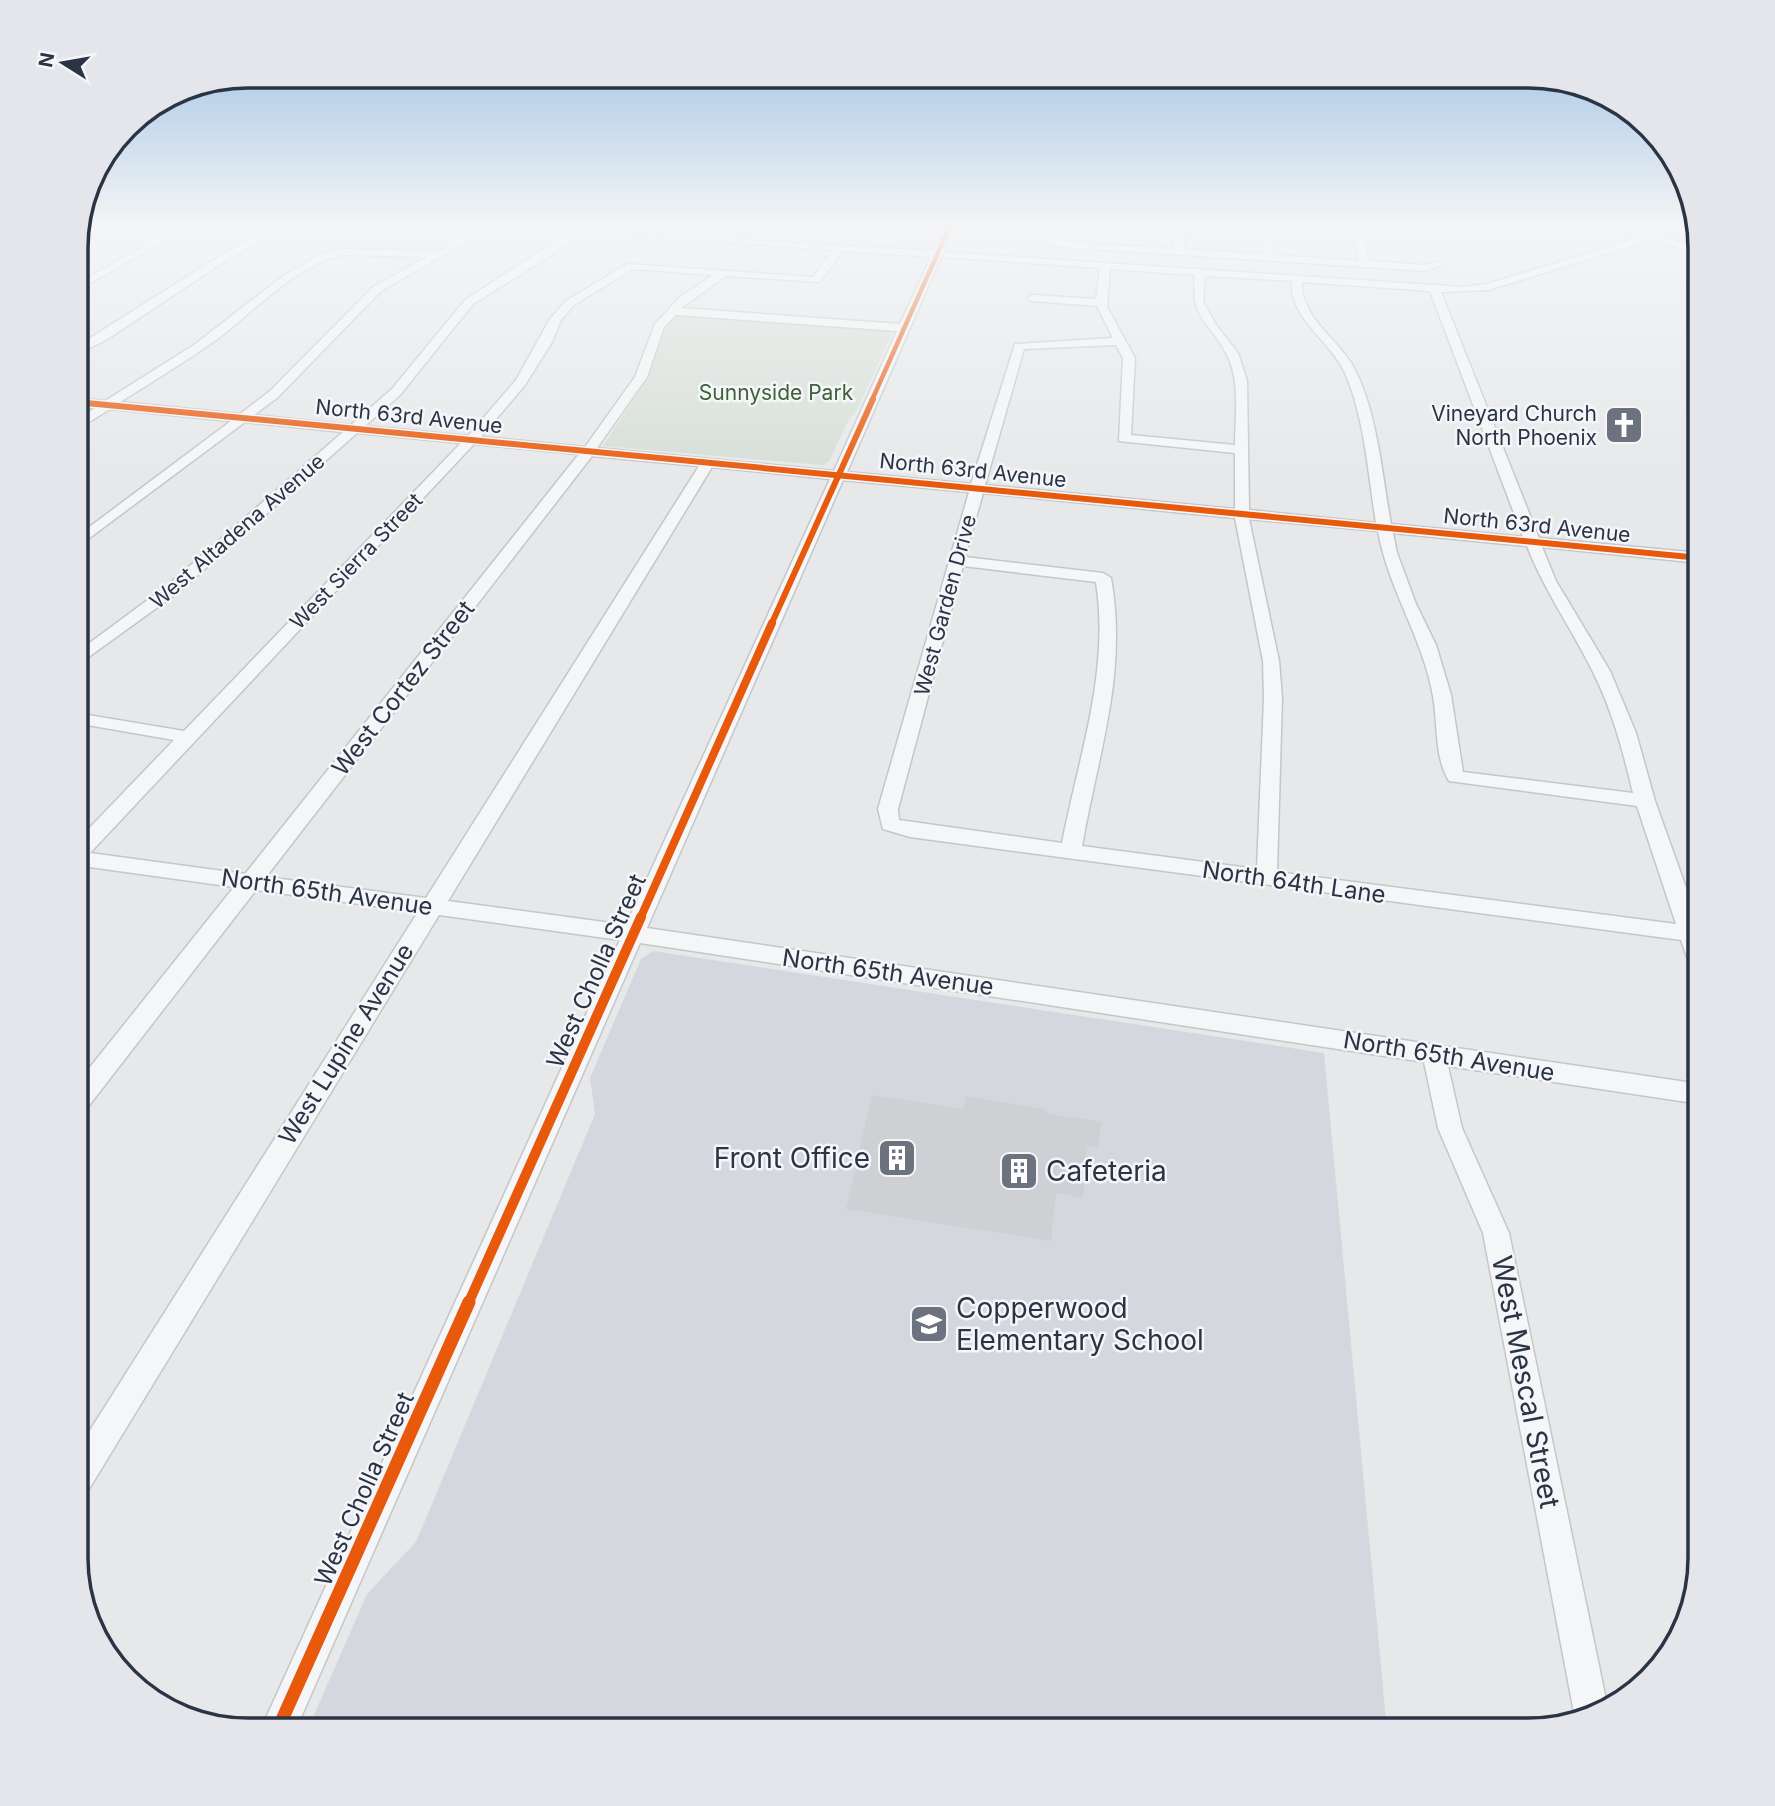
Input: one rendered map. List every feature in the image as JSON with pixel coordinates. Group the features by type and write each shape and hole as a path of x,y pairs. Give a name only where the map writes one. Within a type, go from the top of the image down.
{"street":[{"path":"88,345 142,312"},
{"path":"88,418 198,347 243,312"},
{"path":"88,535 243,418 295,375 352,312"},
{"name":"West Altadena Avenue","path":"88,652 174,588 355,429 420,366 459,312"},
{"name":"West Sierra Street","path":"88,843 471,440 521,382 562,312"},
{"name":"West Cortez Street","path":"88,1089 587,451 641,377 659,326 670,312"},
{"path":"689,312 904,328"},
{"name":"West Cholla Street","path":"283,1718 911,312"},
{"path":"1106,312 1121,341 1130,368 1124,438 1241,450"},
{"path":"1204,312 1232,353 1241,381 1242,514 1247,556 1272,674 1266,878"},
{"path":"1305,312 1336,349 1354,384 1363,410 1389,553 1429,645 1442,695 1451,764 1456,777 1645,802"},
{"path":"1443,312 1548,582 1601,671 1627,733 1645,802 1688,919"},
{"name":"West Garden Drive","path":"890,824 888,809 977,488 1016,365 1019,346 1121,341"},
{"name":"North 63rd Avenue","path":"88,403 1688,557"},
{"name":"West Lupine Avenue","path":"88,1462 708,463"},
{"path":"957,561 1103,578 1110,619 1110,646 1071,851"},
{"path":"88,720 188,737"},
{"name":"North 64th Lane","path":"890,824 1688,934"},
{"name":"North 65th Avenue","path":"88,859 633,934 1688,1092"},
{"name":"West Mescal Street","path":"1434,1054 1450,1128 1496,1233 1590,1706"}],"shaded area":[{"name":"Copperwood Elementary School","path":"653,951 1324,1053 1386,1718 313,1718 367,1594 415,1543 422,1528 595,1114 590,1078 641,959"}],"green space":[{"name":"Sunnyside Park","path":"685,316 893,332 857,410 849,419 829,461 823,465 603,446 644,384 670,319"}],"building":[{"path":"872,1095 963,1109 966,1096 1045,1109 1045,1113 1101,1122 1098,1148 1087,1146 1083,1198 1056,1193 1051,1241 846,1209"}],"cycle path":[{"path":"283,1718 911,312"},
{"path":"88,403 1688,557"}],"place":[{"name":"Vineyard Church North Phoenix","path":"1624,425"},
{"name":"Front Office","path":"897,1158"},
{"name":"Cafeteria","path":"1019,1171"},
{"name":"Copperwood Elementary School","path":"929,1324"}]}
